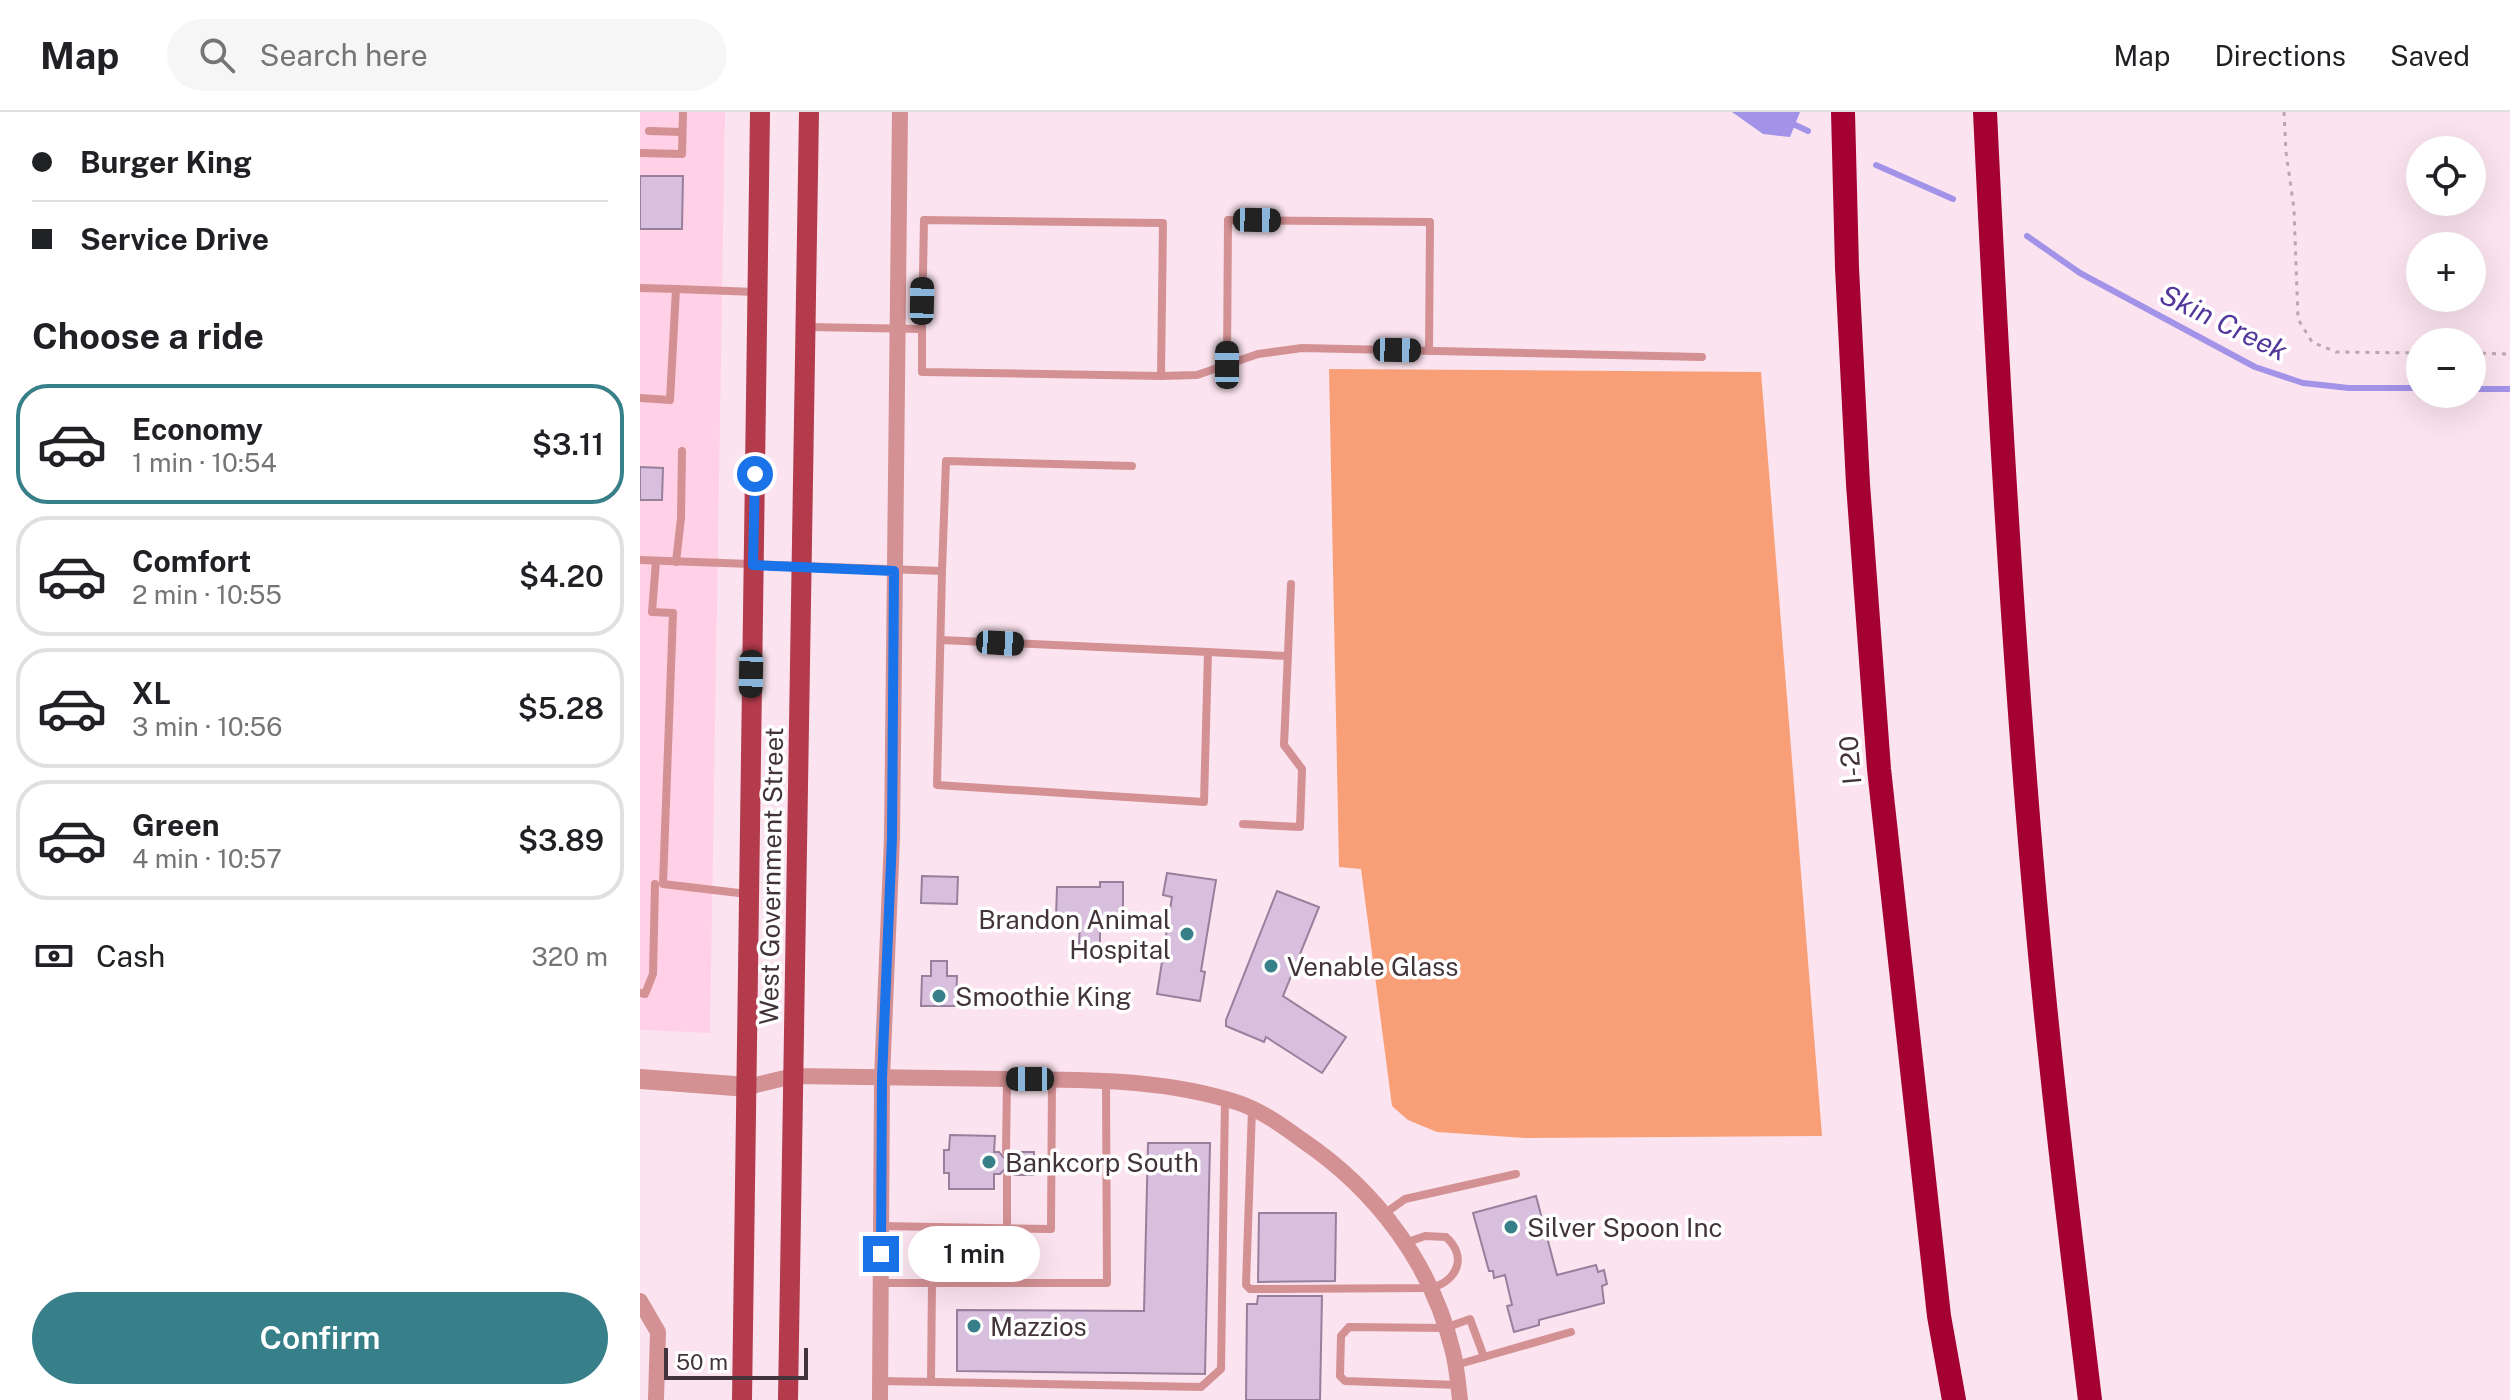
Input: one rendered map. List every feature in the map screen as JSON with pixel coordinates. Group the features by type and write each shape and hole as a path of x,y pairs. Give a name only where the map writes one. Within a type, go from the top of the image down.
{"highway":[{"name":"I-20","path":"1843,112 1846,254 1858,484 1879,769 1939,1316 1954,1400"},
{"path":"1985,112 2008,554 2033,875 2049,1048 2090,1400"}],"main road":[{"name":"West Government Street","path":"742,1400 760,112"},
{"name":"West Government Street","path":"788,1400 809,112"}],"street":[{"path":"880,1400 882,1078 892,838 900,112"},
{"path":"640,1079 748,1087 793,1076 1148,1082 1225,1099 1252,1109 1320,1151 1362,1188 1384,1214 1431,1288 1455,1365 1459,1392"},
{"path":"640,1301 658,1332 656,1400"}],"lane":[{"path":"640,153 682,154 683,112"},
{"path":"649,131 682,132"},
{"path":"1161,376 1163,223 924,220 922,372 1161,376 1197,375 1279,349 1702,357"},
{"path":"1227,365 1228,220 1430,222 1429,351"},
{"path":"640,288 757,292"},
{"path":"640,398 670,400 676,289"},
{"path":"806,327 922,329"},
{"path":"676,562 681,518 682,451"},
{"path":"1132,466 946,461 937,785 1204,802 1208,652"},
{"path":"640,560 942,571"},
{"path":"656,561 652,612 673,613 663,884 748,894"},
{"path":"1243,824 1300,827 1302,769 1284,745 1291,584"},
{"path":"941,640 1287,656"},
{"path":"640,993 645,994 653,974 655,884"},
{"path":"1006,1152 1007,1079"},
{"path":"881,1226 1051,1229 1052,1079"},
{"path":"881,1283 1107,1283 1106,1080"},
{"path":"880,1381 1201,1387 1221,1369 1225,1099"},
{"path":"1252,1109 1246,1285 1250,1289 1431,1288 1445,1285 1452,1278 1457,1263 1453,1244 1446,1237 1437,1235 1405,1243"},
{"path":"1384,1214 1405,1199 1516,1174"},
{"path":"1007,1175 1007,1228"},
{"path":"931,1382 932,1283"},
{"path":"1459,1392 1345,1381 1340,1376 1341,1336 1344,1330 1349,1327 1445,1328 1470,1319 1484,1357"},
{"path":"1455,1365 1571,1332"}],"path":[{"path":"2284,112 2294,209 2298,319 2312,342 2336,352 2406,353"},
{"path":"2486,353 2510,354"}],"shaded area":[{"path":"640,112 725,112 710,1033 640,1030"},
{"path":"1732,112 1800,112 1790,137 1763,134"},
{"path":"1329,369 1761,372 1822,1136 1525,1138 1437,1132 1408,1120 1392,1106 1361,869 1339,867"}],"building":[{"path":"640,176 683,176 682,229 640,229"},
{"path":"640,467 663,468 662,500 640,500"},
{"name":"Brandon Animal Hospital","path":"1167,873 1216,880 1201,971 1205,972 1200,1001 1157,994 1172,897 1163,895"},
{"path":"922,876 958,877 957,904 921,903"},
{"path":"1100,882 1123,882 1123,918 1100,919 1100,947 1079,946 1080,918 1056,918 1057,887 1100,887"},
{"name":"Venable Glass","path":"1277,891 1319,907 1283,996 1346,1037 1322,1073 1266,1037 1264,1042 1226,1026"},
{"path":"931,961 947,961 947,976 957,976 956,1006 921,1006 922,976 931,976"},
{"name":"Bankcorp South","path":"950,1135 995,1136 994,1152 999,1152 1005,1159 1010,1158 1013,1152 1034,1152 1034,1175 1014,1175 1011,1169 1006,1168 1000,1174 994,1174 994,1189 949,1189 949,1173 944,1173 944,1150 949,1150"},
{"path":"1148,1143 1210,1143 1205,1374 957,1371 957,1310 1144,1311"},
{"path":"1536,1196 1557,1275 1596,1265 1598,1272 1604,1270 1607,1284 1602,1286 1604,1303 1539,1320 1539,1325 1514,1332 1507,1306 1512,1305 1505,1275 1494,1278 1493,1271 1489,1271 1473,1213"},
{"path":"1259,1213 1336,1213 1335,1281 1258,1282"},
{"path":"1258,1296 1322,1296 1320,1400 1246,1400 1247,1304 1257,1304"}],"waterway":[{"name":"Skin Creek","path":"1791,123 1808,131"},
{"name":"Skin Creek","path":"1876,165 1953,199"},
{"name":"Skin Creek","path":"2027,236 2080,273 2255,367 2303,383 2349,388 2406,388"},
{"name":"Skin Creek","path":"2486,389 2510,389"}],"place":[{"name":"Brandon Animal Hospital","path":"1187,934"},
{"name":"Venable Glass","path":"1271,966"},
{"name":"Smoothie King","path":"939,996"},
{"name":"Bankcorp South","path":"989,1162"},
{"name":"Silver Spoon Inc","path":"1511,1227"},
{"name":"Mazzios","path":"974,1326"}],"route":[{"path":"755,474 753,565 894,571 892,838 882,1078 881,1254"}]}
